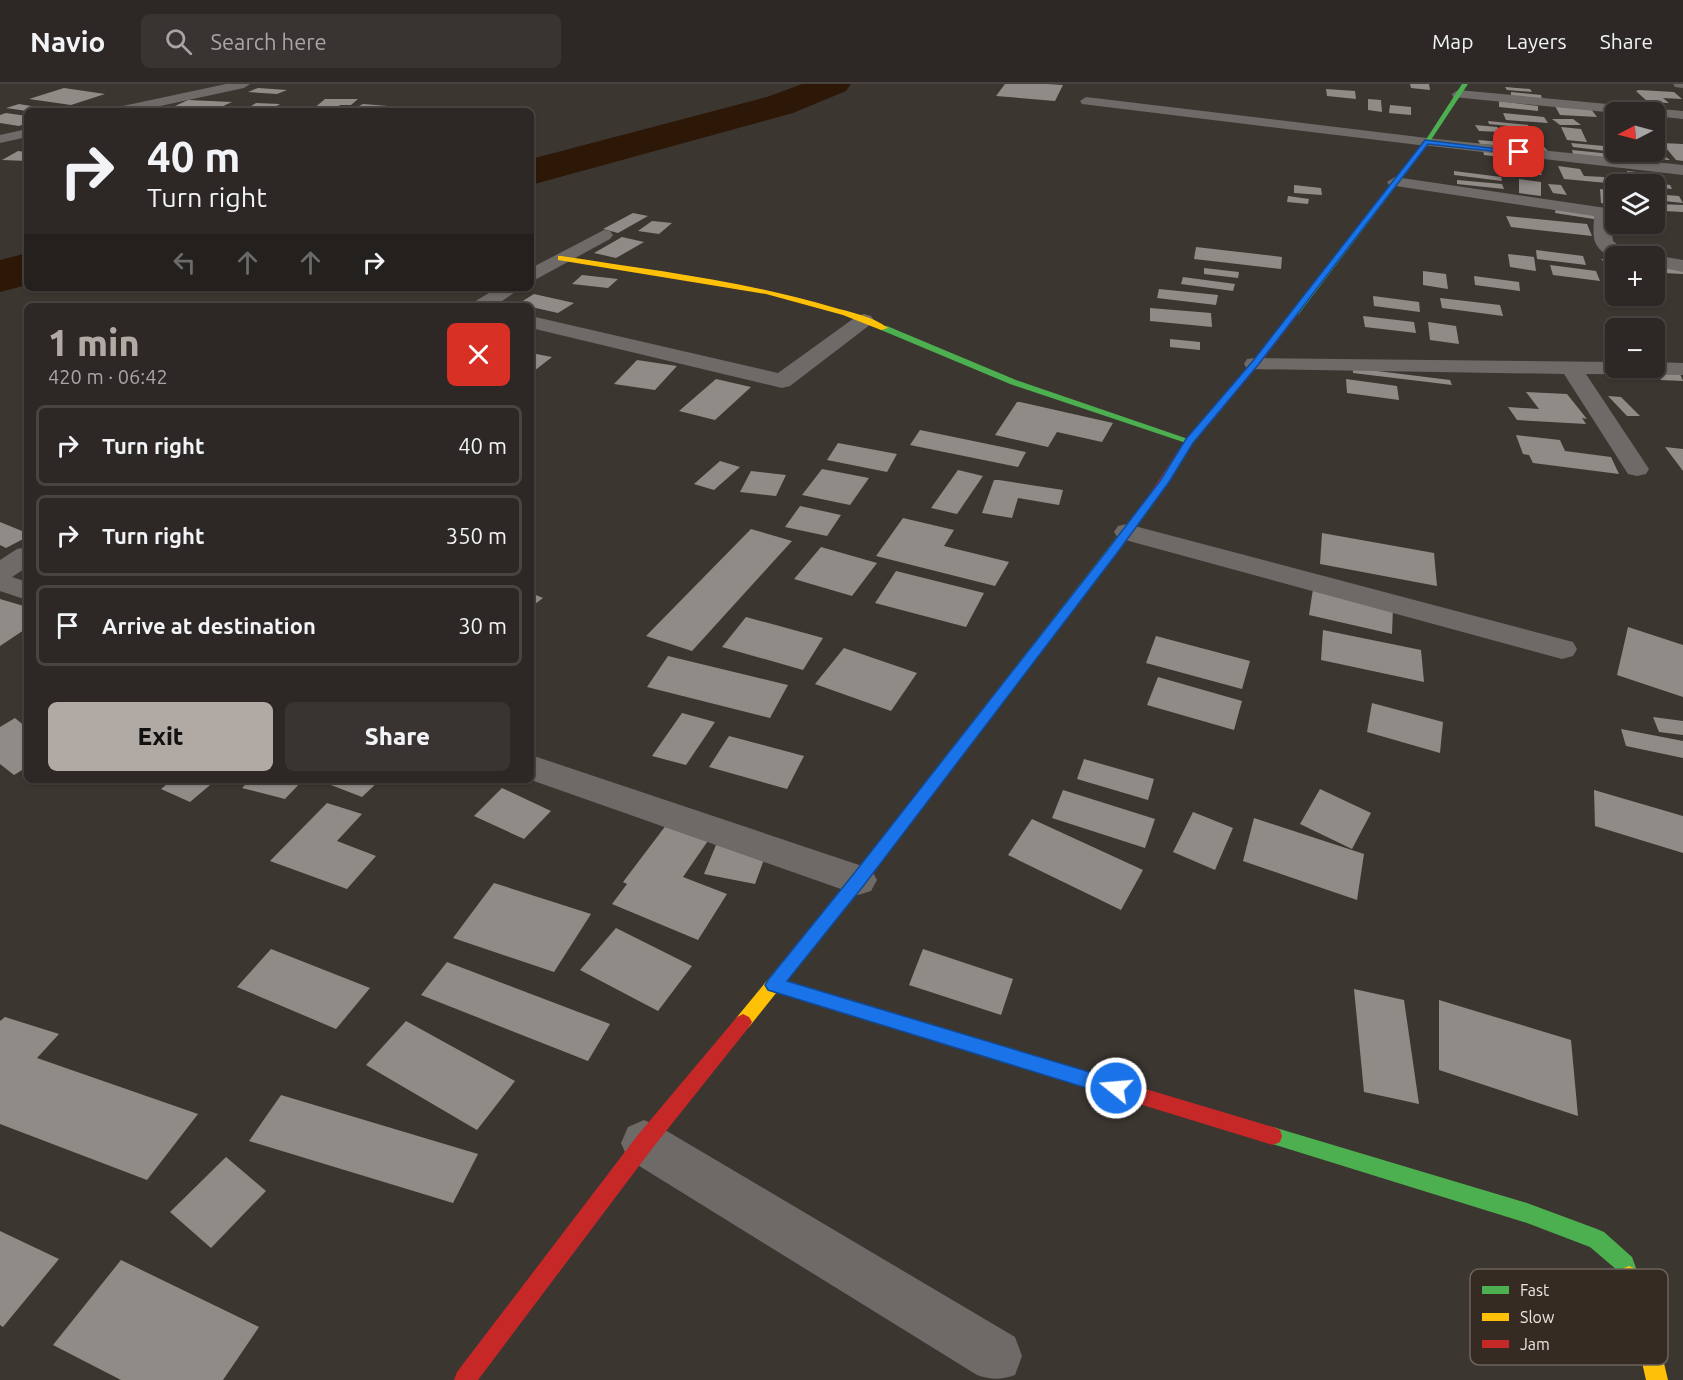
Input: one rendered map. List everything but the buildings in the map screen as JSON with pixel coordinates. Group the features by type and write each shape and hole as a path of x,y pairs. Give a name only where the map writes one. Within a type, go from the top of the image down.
{"main road":[{"path":"465,1380 644,1143 858,880 1127,532 1164,482 1189,441 1255,364 1427,142 1462,89"},
{"path":"561,258 700,280 786,298 864,320 1013,382 1189,441"},
{"path":"774,985 1527,1213 1597,1239 1625,1264 1627,1269"},
{"path":"1654,1365 1657,1380"}],"street":[{"path":"132,108 243,84"},
{"path":"1462,89 1683,115"},
{"path":"0,139 24,133"},
{"path":"1427,142 1683,170"},
{"path":"1395,182 1600,212 1604,243 1608,246"},
{"path":"534,274 604,235"},
{"path":"1665,262 1683,266"},
{"path":"486,303 506,291"},
{"path":"534,323 782,381 864,320"},
{"path":"1255,364 1683,369"},
{"path":"1570,368 1637,469"},
{"path":"1127,532 1562,649"},
{"path":"0,572 24,557"},
{"path":"0,582 24,590"},
{"path":"534,767 858,880"},
{"path":"644,1143 996,1356"}],"lane":[{"path":"1086,101 1427,142"}],"waterway":[{"path":"534,171 780,105 834,84"},
{"path":"0,277 24,269"}],"traffic: fast":[{"path":"1295,313 1427,142 1465,84"},
{"path":"884,328 1013,382 1189,441"},
{"path":"950,761 1148,504"},
{"path":"1273,1136 1527,1213 1597,1239 1625,1264 1627,1269"}],"traffic: slow":[{"path":"561,258 766,292 846,314 884,328"},
{"path":"743,1022 858,880 950,761"},
{"path":"1654,1365 1657,1380"}],"traffic: jam":[{"path":"1148,504 1189,441 1295,313"},
{"path":"774,985 1273,1136"},
{"path":"465,1380 644,1143 743,1022"}],"route":[{"path":"1116,1088 774,985 1113,550 1164,482 1189,441 1255,364 1427,142 1519,152"}]}
